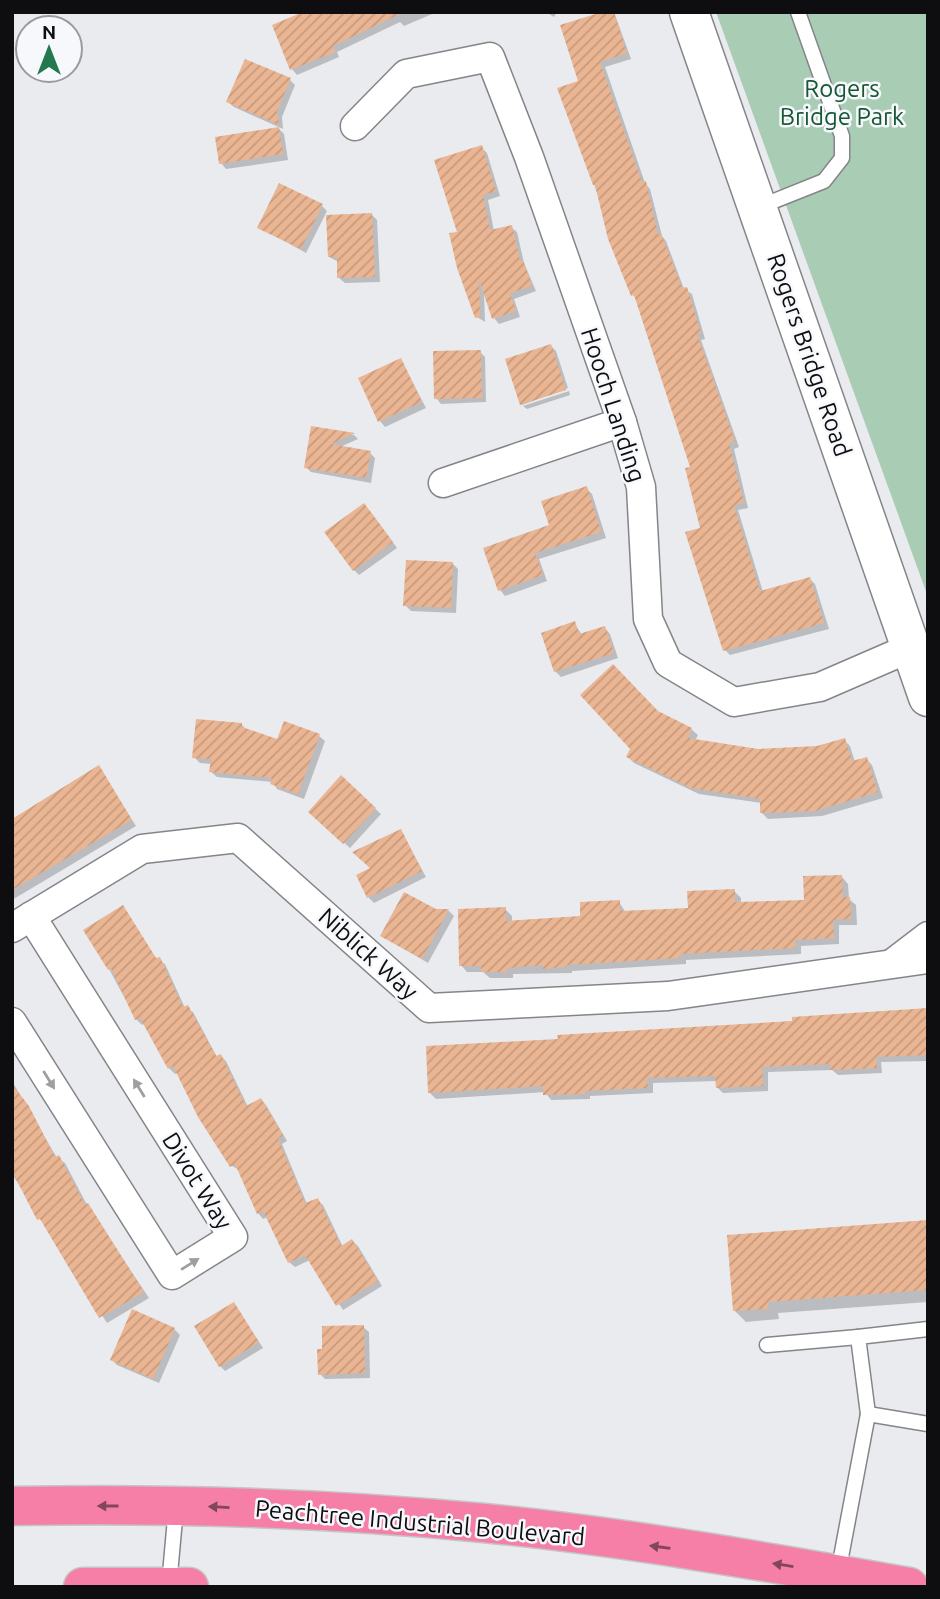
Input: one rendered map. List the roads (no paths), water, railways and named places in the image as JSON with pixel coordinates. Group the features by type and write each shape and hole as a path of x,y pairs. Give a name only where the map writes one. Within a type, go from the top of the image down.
{"highway":[{"name":"Peachtree Industrial Boulevard","path":"12,1506 176,1506 482,1523 838,1574 909,1587"},
{"path":"83,1587 189,1587"}],"street":[{"name":"Rogers Bridge Road","path":"689,12 928,697"},
{"name":"Hooch Landing","path":"355,126 406,74 490,57 534,170 622,422 640,487 648,619 668,663 734,702 820,687 910,648"},
{"path":"443,483 622,422"},
{"name":"Niblick Way","path":"22,922 142,849 238,838 429,1008 668,996 928,959"},
{"name":"Divot Way","path":"12,1022 172,1275 233,1237 22,922"},
{"name":"Niblick Way","path":"894,962 928,936"}],"lane":[{"path":"758,208 824,181 842,158 842,136 798,12"},
{"path":"767,1345 928,1329"},
{"path":"838,1574 868,1414 858,1337"},
{"path":"868,1414 928,1424"},
{"path":"169,1587 176,1506"}],"park label":[{"name":"Rogers Bridge Park","path":"842,103"}]}
